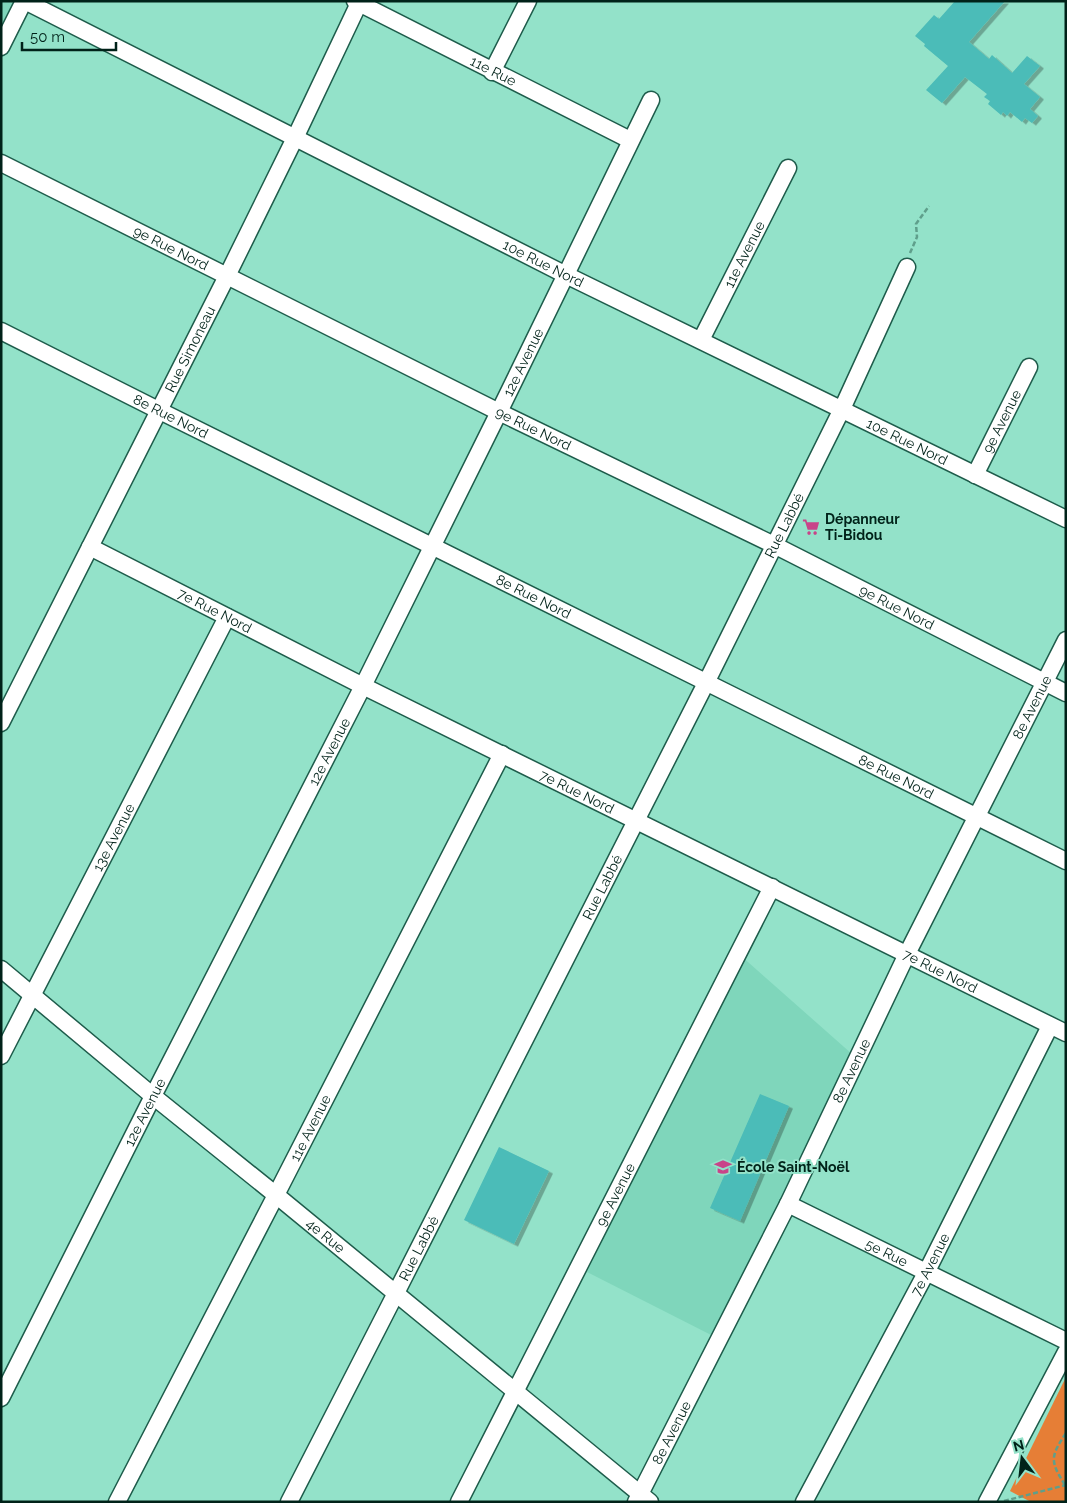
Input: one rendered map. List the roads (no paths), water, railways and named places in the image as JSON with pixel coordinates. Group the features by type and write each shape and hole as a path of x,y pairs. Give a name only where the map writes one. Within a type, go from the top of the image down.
{"street":[{"path":"1,47 24,1"},
{"name":"10e Rue Nord","path":"24,1 566,274 1066,519"},
{"path":"492,72 528,1"},
{"name":"Rue Simoneau","path":"1,723 227,276 295,138 358,2"},
{"name":"11e Rue","path":"358,2 492,72 630,140"},
{"name":"12e Avenue","path":"1,1398 153,1096 364,686 651,100"},
{"name":"9e Rue Nord","path":"1,163 499,412 774,544 1066,692"},
{"name":"11e Avenue","path":"702,340 788,168"},
{"name":"Rue Labbé","path":"288,1502 706,682 842,409 907,267"},
{"name":"8e Rue Nord","path":"1,331 1066,861"},
{"name":"9e Avenue","path":"975,475 1029,367"},
{"name":"7e Rue Nord","path":"90,547 364,686 1066,1033"},
{"name":"13e Avenue","path":"1,1056 227,617"},
{"name":"8e Avenue","path":"642,1499 788,1204 907,954 1066,640"},
{"name":"11e Avenue","path":"117,1502 502,754"},
{"name":"9e Avenue","path":"460,1502 772,887"},
{"name":"4e Rue","path":"1,969 153,1096 517,1391 642,1499"},
{"name":"7e Avenue","path":"804,1502 926,1273 1050,1026"},
{"name":"5e Rue","path":"788,1204 1066,1341"},
{"path":"987,1502 1066,1352"}],"place":[{"name":"Dépanneur Ti-Bidou","path":"811,527"},
{"name":"École Saint-Noël","path":"723,1167"}]}
